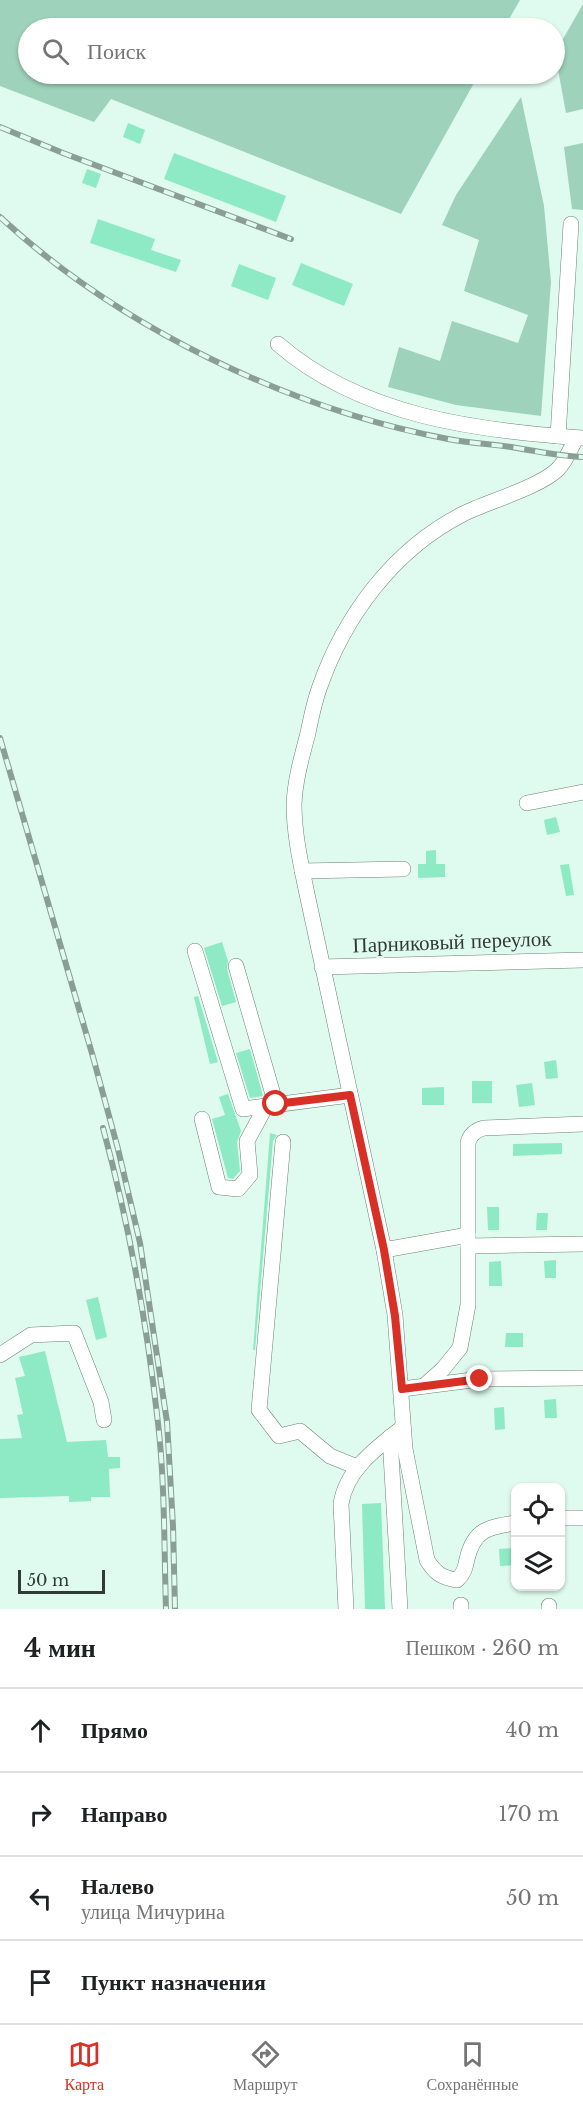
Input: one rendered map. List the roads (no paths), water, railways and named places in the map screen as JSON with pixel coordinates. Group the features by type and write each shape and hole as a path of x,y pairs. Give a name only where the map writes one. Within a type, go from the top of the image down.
{"street":[{"path":"558,436 571,224"},
{"path":"278,344 296,360 319,374 357,393 402,410 459,424 579,438 557,470 533,484 463,514 428,536 395,562 366,598 340,640 319,689 299,766 294,804 302,871 384,1250 395,1316 403,1427 427,1560 444,1578 457,1580 465,1573 472,1542 481,1532 511,1524"},
{"path":"527,803 583,792"},
{"path":"302,871 403,869"},
{"path":"195,951 243,1109 350,1095"},
{"name":"Парниковый переулок","path":"322,967 583,960"},
{"path":"202,1119 219,1187 238,1189 250,1175 247,1141 271,1105 236,966"},
{"path":"424,1386 443,1369 460,1348 468,1305 468,1143 473,1133 484,1128 583,1124"},
{"path":"283,1142 259,1410 279,1436 300,1431 330,1456 357,1467"},
{"path":"384,1250 468,1241 583,1244"},
{"path":"0,1355 31,1335 74,1333 101,1402 104,1420"},
{"path":"402,1389 480,1379 583,1378"},
{"path":"346,1609 340,1504 343,1490 357,1467 403,1427"},
{"path":"390,1437 400,1609"},
{"path":"565,1518 583,1518"}],"railway":[{"path":"0,127 291,239"},
{"path":"0,217 47,257 98,294 152,328 268,385 328,407 388,425 456,440 583,457"},
{"path":"0,738 93,1057 140,1243 167,1422 175,1609"},
{"path":"103,1128 129,1237 154,1386 162,1469 166,1609"}]}
